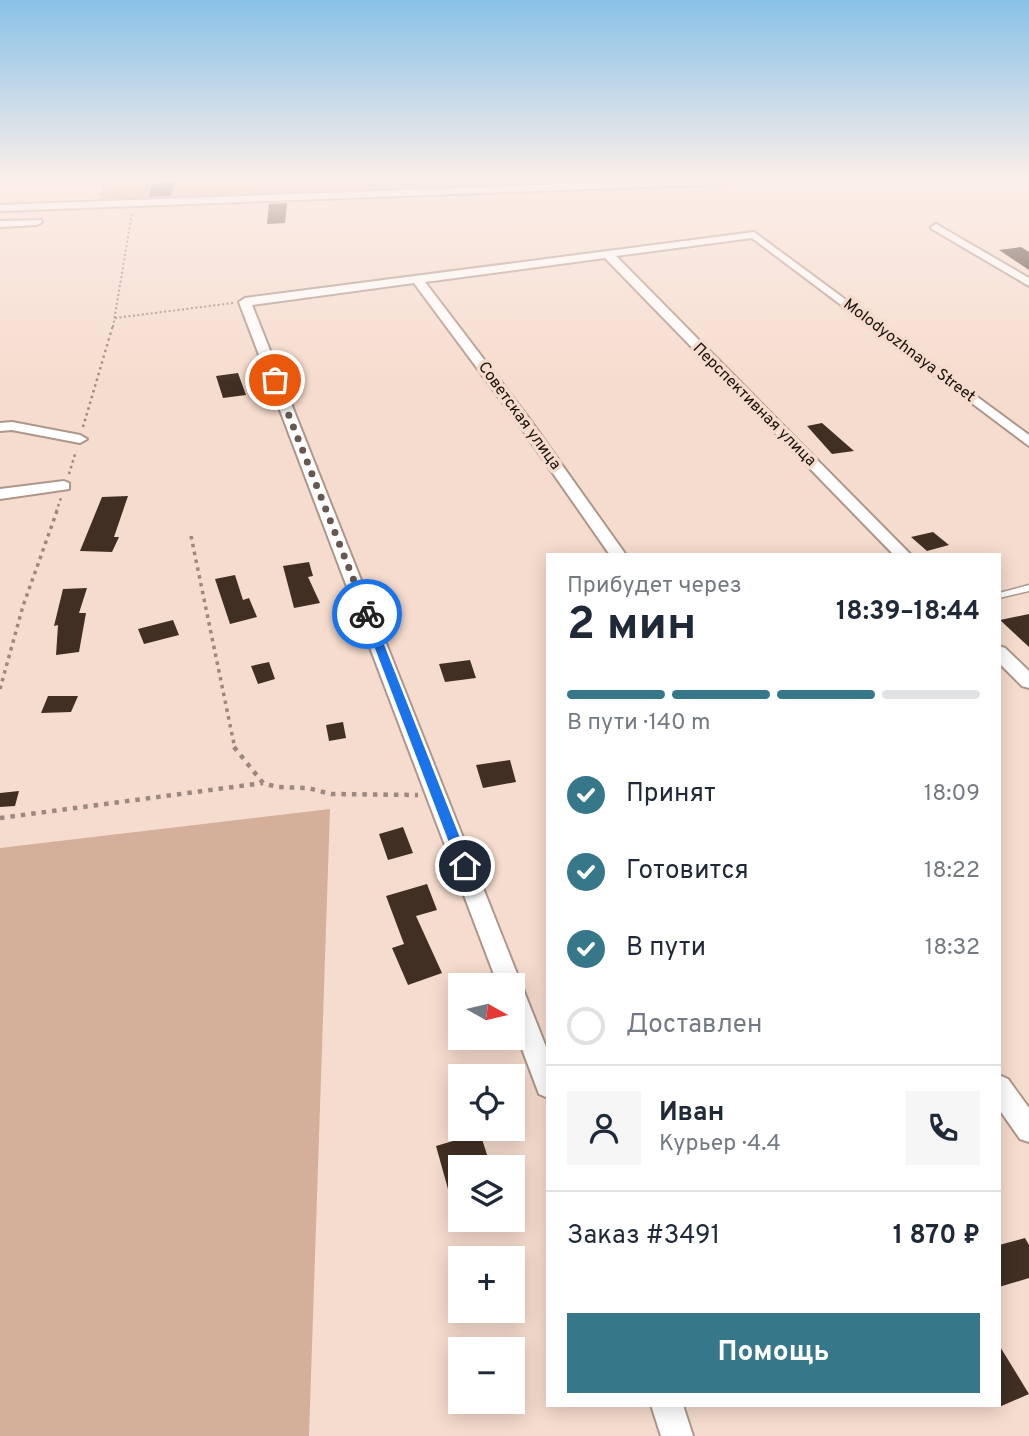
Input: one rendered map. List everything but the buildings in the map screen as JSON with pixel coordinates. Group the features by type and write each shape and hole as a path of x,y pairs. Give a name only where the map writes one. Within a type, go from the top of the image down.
{"street":[{"name":"Molodyozhnaya Street","path":"607,254 656,248"},
{"name":"Molodyozhnaya Street","path":"770,248 1029,442"},
{"path":"971,248 1029,283"},
{"path":"505,973 245,302 607,254"},
{"name":"Перспективная улица","path":"607,254 901,553"},
{"name":"Советская улица","path":"416,278 617,553"},
{"path":"0,427 12,426 80,439"},
{"path":"0,494 64,486"},
{"path":"1001,654 1029,682"},
{"path":"525,1025 546,1081"},
{"path":"1001,1090 1029,1130"},
{"path":"668,1407 677,1436"}],"lane":[{"path":"1001,595 1029,588"}],"path":[{"path":"115,318 245,302"},
{"path":"191,536 235,751 263,783"},
{"path":"0,818 263,783 331,794 438,795"}],"shaded area":[{"path":"330,809 309,1436 0,1436 0,848"}],"way so far":[{"path":"275,380 367,614"}],"route":[{"path":"367,614 465,866"}]}
